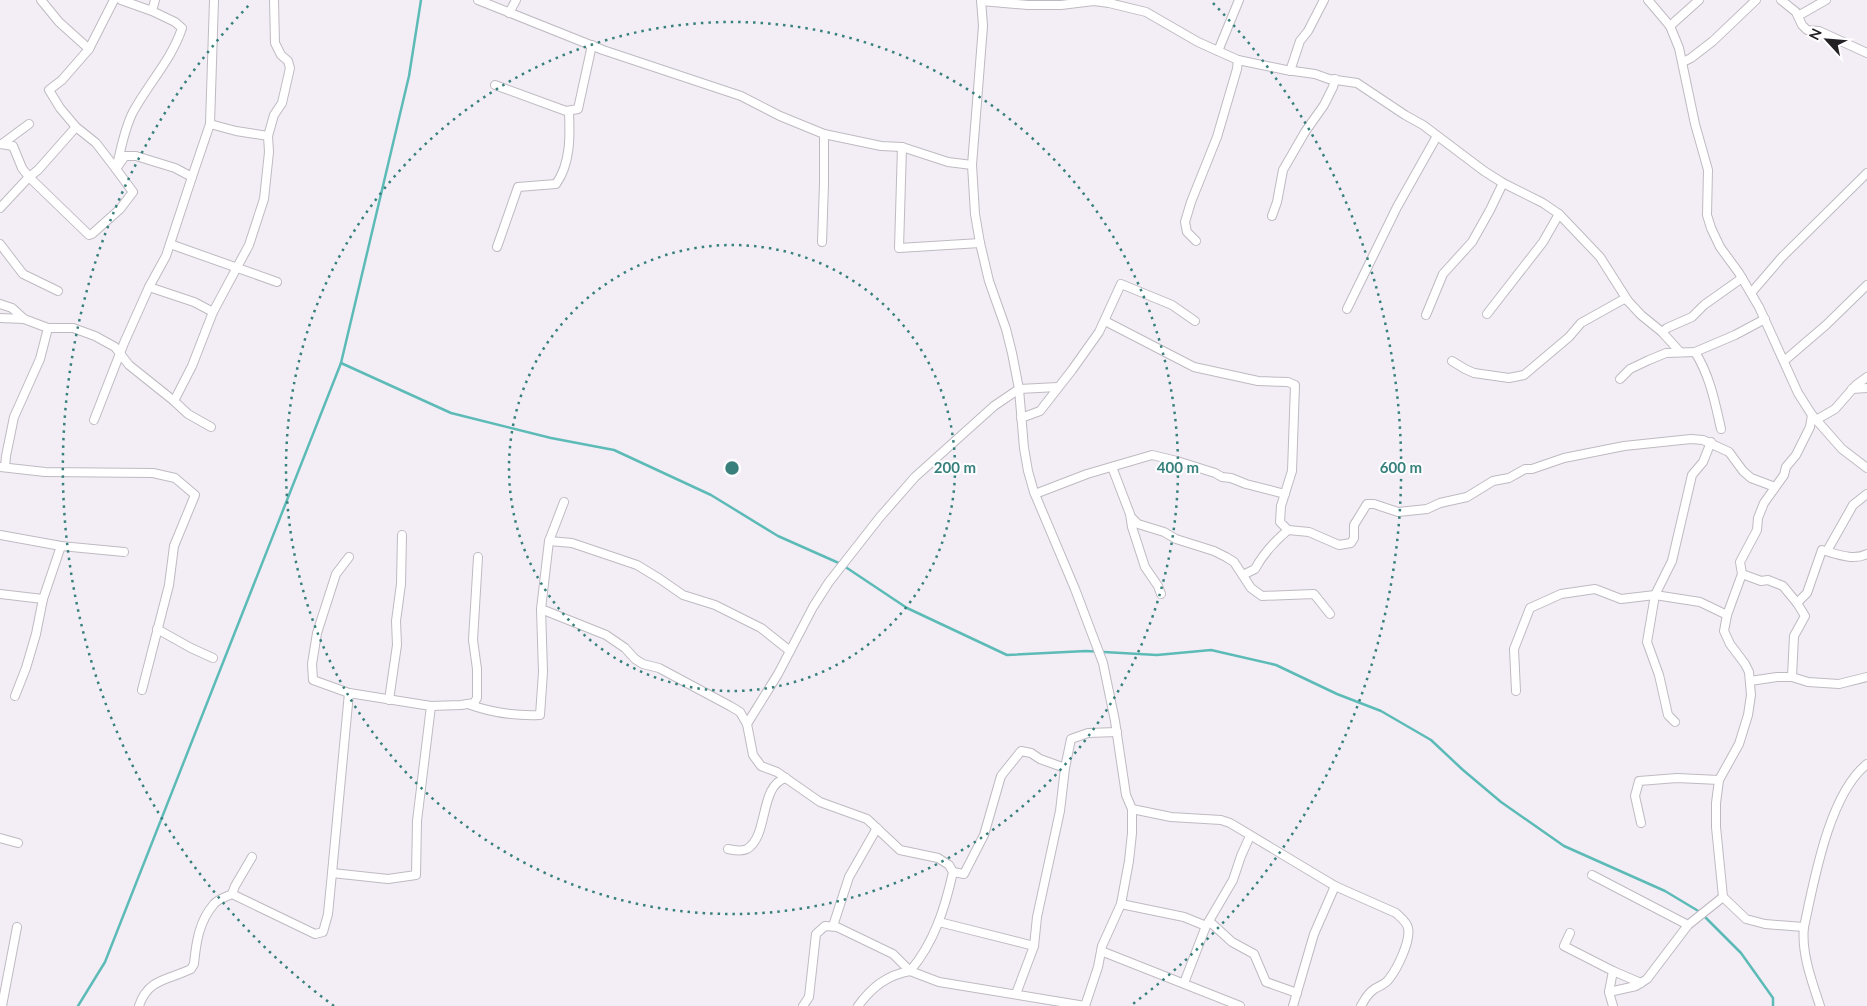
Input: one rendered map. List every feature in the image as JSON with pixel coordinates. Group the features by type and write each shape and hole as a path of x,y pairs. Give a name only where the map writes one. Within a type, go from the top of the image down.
{"street":[{"path":"41,0 59,22 89,49"},
{"path":"1,144 13,146 22,168 29,178 89,235 120,209 133,192 96,143 76,127 60,108 49,90 62,80 89,49 114,0"},
{"path":"116,168 129,120 151,81 165,64 182,28 175,22 121,0"},
{"path":"152,12 155,0"},
{"path":"94,420 119,354 149,286 166,256 210,124 214,0"},
{"path":"214,12 221,0"},
{"path":"174,401 192,366 213,312 249,245 264,199 269,152 268,136 274,115 282,103 290,68 288,61 280,55 276,43 274,0"},
{"path":"478,0 695,82 741,96 780,116 824,134 881,146 902,147 948,162 972,165"},
{"path":"509,13 516,0"},
{"path":"803,1006 808,997 816,934 825,926 833,926 887,951 910,971 938,982 1085,1006 1101,951 1121,904 1129,861 1132,810 1126,795 1117,732 1102,663 1075,589 1035,494 1024,448 1019,389 1008,337 989,281 975,214 972,165 982,26 981,0 1028,5 1061,5 1094,1 1109,3 1146,12 1238,60 1357,83 1405,116 1423,125 1503,183 1543,203 1559,214 1600,257 1628,300 1680,352"},
{"path":"1218,51 1239,0"},
{"path":"1290,71 1300,41 1308,31 1324,0"},
{"path":"1648,0 1670,26 1679,48 1695,124 1708,170 1707,215 1711,228 1720,247 1742,278 1765,319 1798,393 1822,427 1842,448 1867,468"},
{"path":"1670,26 1699,0"},
{"path":"1682,62 1713,41 1756,0"},
{"path":"1782,0 1798,16 1802,25 1808,30 1819,31 1867,53"},
{"path":"1798,16 1826,0"},
{"path":"495,85 566,111 578,109 592,44"},
{"path":"1196,241 1187,232 1185,222 1217,137 1238,60"},
{"path":"1272,216 1277,202 1283,170 1305,132 1324,105 1335,79"},
{"path":"497,247 518,187 556,184 563,175 568,150 569,111"},
{"path":"1,144 29,124"},
{"path":"210,124 236,131 268,136"},
{"path":"0,208 38,170 76,127"},
{"path":"822,242 824,134"},
{"path":"1347,309 1397,207 1437,136"},
{"path":"902,147 900,248 980,243"},
{"path":"116,168 125,156 136,156 175,168 192,177"},
{"path":"1751,293 1782,258 1867,174"},
{"path":"1426,315 1443,274 1472,242 1503,183"},
{"path":"1488,314 1543,242 1559,214"},
{"path":"0,244 24,274 58,291"},
{"path":"170,244 277,282"},
{"path":"1662,332 1666,328 1692,316 1742,278"},
{"path":"1021,418 1040,411 1058,387 1099,332 1121,284 1172,305 1195,321"},
{"path":"1784,361 1826,326 1867,284"},
{"path":"149,286 194,302 213,312"},
{"path":"1452,361 1465,370 1474,373 1509,378 1524,375 1569,337 1581,323 1612,304 1624,299 1628,300"},
{"path":"0,304 12,308 24,319"},
{"path":"0,318 24,319 48,328 73,328 87,333 114,347 129,366 188,414 211,427"},
{"path":"1620,379 1630,369 1649,360 1666,353 1695,352 1735,335 1765,319"},
{"path":"1105,320 1194,367 1258,380 1295,384 1292,471 1281,506 1280,522 1288,530 1309,532 1344,545 1350,543 1354,538 1354,525 1367,504 1374,504 1398,512 1427,509 1440,503 1466,497 1493,481 1509,478 1525,469 1532,470 1564,458 1658,441 1691,439 1711,442 1729,452 1751,478 1775,487"},
{"path":"48,328 40,359 14,417 2,467 45,472 153,473 175,478 195,495 174,546 169,585 142,690"},
{"path":"1695,352 1703,365 1713,393 1721,429"},
{"path":"1804,927 1765,924 1746,919 1723,898 1716,827 1716,803 1719,780 1739,744 1744,730 1751,695 1749,672 1730,644 1724,630 1727,615 1742,574 1740,562 1757,530 1758,518 1764,503 1784,475 1786,467 1796,455 1814,417 1835,408 1852,389 1867,377"},
{"path":"747,724 829,582 915,477 994,406 1019,389 1058,387"},
{"path":"1852,389 1867,388"},
{"path":"1810,427 1822,427"},
{"path":"1675,722 1668,715 1659,675 1647,642 1655,595 1672,561 1692,475 1703,462 1711,442"},
{"path":"1035,494 1152,455 1285,494"},
{"path":"1112,467 1131,517 1132,527 1145,567 1158,586 1160,594"},
{"path":"1826,552 1853,505 1867,494"},
{"path":"468,704 486,711 518,716 540,715 543,672 541,609 549,541 564,502"},
{"path":"1131,517 1138,524 1145,527 1164,532 1176,539 1214,551 1226,557 1234,562 1251,588 1262,596 1314,594 1330,614"},
{"path":"1243,575 1255,569 1276,540 1288,530"},
{"path":"0,535 62,546 124,552"},
{"path":"389,700 397,645 396,621 401,584 402,535"},
{"path":"549,541 572,543 637,565 660,578 683,595 715,605 761,628 790,651"},
{"path":"15,696 36,634 43,599 62,546"},
{"path":"1798,603 1807,593 1822,550 1859,558 1867,554"},
{"path":"348,557 336,574 317,633 312,664 313,680 349,693 431,706 474,703 477,698 477,669 473,640 478,557"},
{"path":"1742,574 1761,581 1768,580 1782,586 1798,603 1805,616 1794,636 1792,677"},
{"path":"1516,691 1514,649 1530,608 1561,594 1595,590 1621,599 1655,595 1700,602 1727,615"},
{"path":"0,594 43,599"},
{"path":"541,609 606,635 643,664 659,668 740,712 747,724 753,755 756,761 766,769 777,772 820,802 862,815 900,850 938,858 949,865 953,872 939,922 916,964 910,971 898,973 874,986 858,1006"},
{"path":"157,628 212,658"},
{"path":"1750,681 1792,677 1808,682 1839,684 1867,677"},
{"path":"232,894 315,934 323,932 328,914 349,693"},
{"path":"332,872 388,879 416,875 417,820 431,706"},
{"path":"1016,994 1034,946 1037,917 1060,811 1065,768 1071,739 1088,733 1117,732"},
{"path":"953,872 964,874 984,835 1001,776 1021,752 1031,753 1040,759 1065,768"},
{"path":"1820,1006 1806,955 1803,937 1804,927 1820,858 1834,816 1854,777 1867,764"},
{"path":"728,849 740,851 747,849 753,844 771,792 780,780 786,778"},
{"path":"1641,823 1635,796 1639,781 1677,778 1719,780"},
{"path":"1132,810 1171,817 1221,820 1230,823 1335,886 1396,913 1404,920 1408,927 1407,941 1402,956 1389,979 1382,986 1372,990 1361,1006"},
{"path":"833,926 849,877 877,828"},
{"path":"1184,983 1207,924 1234,880 1241,856 1250,836"},
{"path":"0,838 18,843"},
{"path":"138,1006 141,998 151,986 192,969 201,926 214,902 232,894 252,857"},
{"path":"1592,875 1688,925"},
{"path":"1293,1006 1314,934 1335,886"},
{"path":"1609,992 1641,983 1647,979 1688,925 1723,898"},
{"path":"1121,904 1184,917 1207,924 1232,942 1254,954 1266,982 1296,992"},
{"path":"939,922 1034,946"},
{"path":"2,1006 17,927"},
{"path":"1570,933 1564,946 1641,983"},
{"path":"1101,951 1240,1006"},
{"path":"1613,971 1609,992 1613,1006"}],"waterway":[{"path":"78,1006 105,962 341,363 409,76 421,0"},
{"path":"341,363 451,413 551,438 614,450 711,495 778,536 841,564 907,608 1007,655 1086,651 1157,655 1211,650 1276,665 1337,694 1381,711 1431,740 1501,802 1564,846 1665,891 1700,912"},
{"path":"1704,916 1741,953 1773,998 1773,1006"}]}
